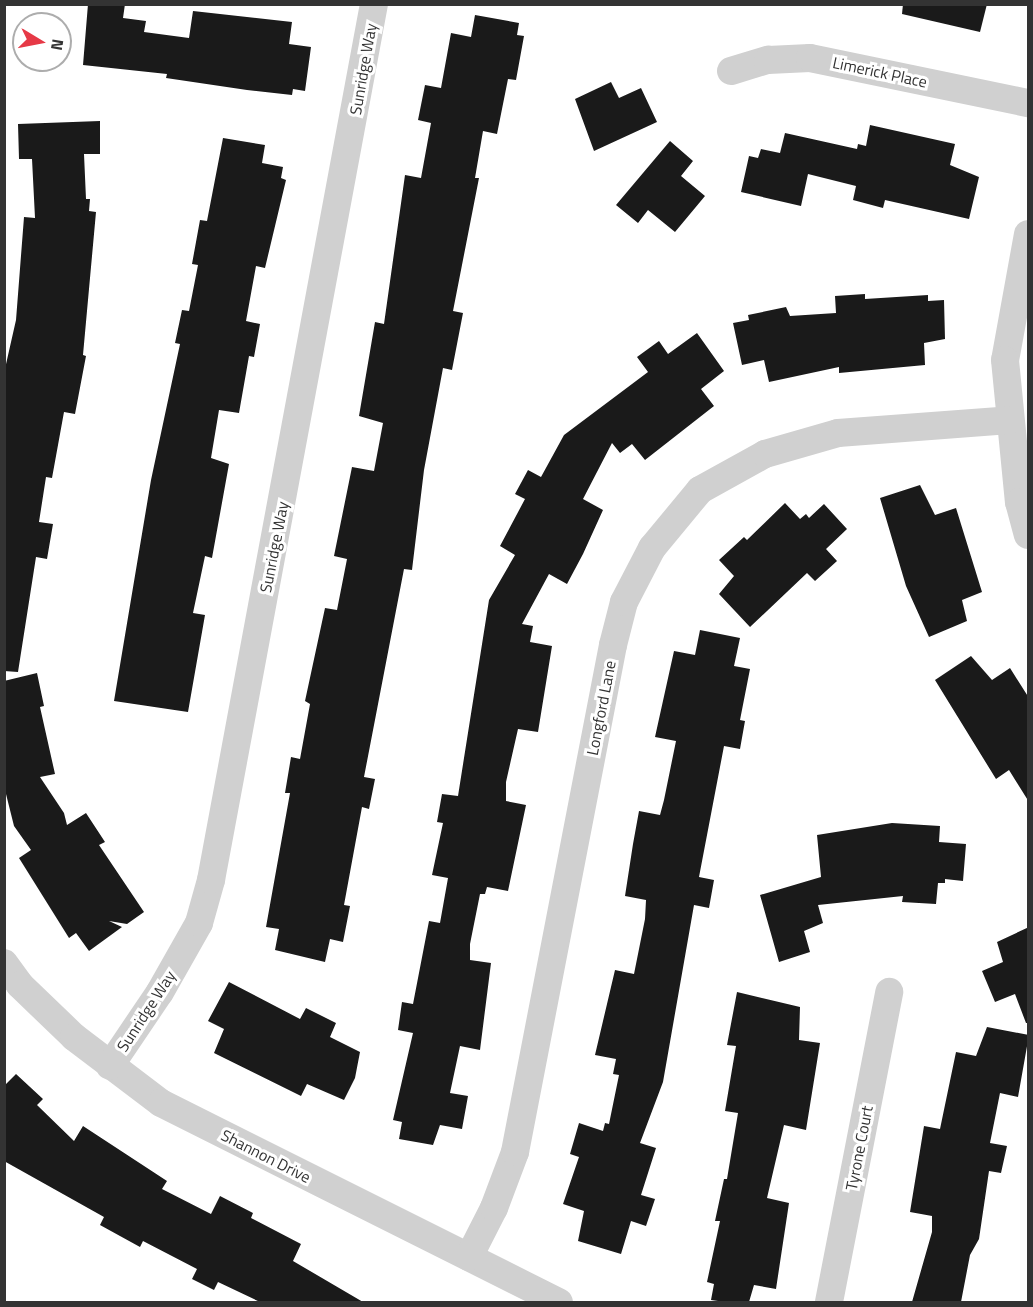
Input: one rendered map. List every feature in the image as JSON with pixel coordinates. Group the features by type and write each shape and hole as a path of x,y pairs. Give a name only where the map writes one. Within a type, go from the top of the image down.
{"street":[{"name":"Sunridge Way","path":"110,1066 160,992 199,923 211,880 374,4"},
{"name":"Limerick Place","path":"731,71 768,60 810,58 1029,104"},
{"path":"1029,234 1005,360 1019,502 1029,535"},
{"name":"Longford Lane","path":"469,1257 494,1208 515,1152 613,645 624,602 652,548 700,490 765,454 838,433 1010,420"},
{"name":"Shannon Drive","path":"4,963 20,985 110,1066 161,1103 559,1302"},
{"name":"Tyrone Court","path":"829,1302 889,992"}],"building":[{"path":"88,4 125,4 123,18 146,21 144,32 189,38 193,11 292,22 289,44 311,47 305,91 293,89 292,95 247,90 166,78 167,74 83,65"},
{"path":"903,4 987,4 980,32 902,14"},
{"path":"475,15 519,23 517,35 524,36 516,80 508,79 497,134 483,131 475,178 479,178 453,311 463,313 452,370 443,368 424,470 412,570 404,569 364,777 375,779 369,809 362,807 344,905 350,906 343,942 330,939 325,962 275,950 279,929 266,927 290,793 285,793 291,757 300,759 310,704 305,701 325,608 337,610 347,559 334,556 352,467 374,471 383,423 359,416 375,322 384,324 405,175 421,178 431,123 418,120 425,85 441,88 451,33 471,37"},
{"path":"611,82 619,98 641,88 657,122 594,151 575,99"},
{"path":"100,121 100,154 84,154 86,199 90,199 89,211 96,212 83,355 86,356 75,414 64,412 52,478 46,477 39,522 53,524 47,559 36,557 18,672 4,671 4,373 16,320 24,217 35,218 32,159 19,159 18,124"},
{"path":"870,125 955,144 950,165 979,177 969,219 885,200 883,208 853,200 856,186 808,174 801,206 741,192 749,156 758,158 761,149 780,153 785,133 857,149 858,144 866,146"},
{"path":"223,138 265,145 262,163 283,167 281,178 286,180 265,268 256,266 246,321 260,324 254,357 249,356 239,413 219,410 211,458 229,464 212,558 205,556 193,613 205,615 188,712 114,701 151,480 180,344 175,343 182,310 189,311 198,265 192,264 200,220 207,221"},
{"path":"670,141 693,161 681,176 705,196 675,232 648,210 638,223 616,205"},
{"path":"865,294 865,299 928,295 928,301 944,300 945,339 924,343 925,365 839,373 839,367 769,382 764,360 742,365 733,323 749,320 748,315 786,307 790,316 836,313 835,296"},
{"path":"697,333 724,371 701,389 714,406 645,460 632,444 620,453 612,443 583,499 603,510 583,554 567,584 549,574 522,624 533,626 530,642 552,646 538,732 518,729 506,782 506,801 526,805 508,891 487,887 485,894 480,894 470,944 470,960 491,963 480,1050 460,1046 450,1093 468,1096 462,1129 440,1125 433,1145 399,1139 402,1122 393,1120 413,1033 398,1030 402,1002 413,1004 429,921 440,923 448,878 432,875 443,823 437,822 442,794 458,796 489,600 515,555 500,546 525,499 515,494 528,470 541,477 564,435 648,372 637,357 659,341 668,354"},
{"path":"920,485 935,515 956,508 982,592 962,600 967,621 929,637 906,586 880,498"},
{"path":"785,503 800,519 806,514 809,518 824,504 847,529 826,549 837,561 815,581 807,573 750,627 719,594 734,576 719,560 744,537 747,540"},
{"path":"700,630 740,638 734,666 750,669 740,720 745,721 740,749 724,746 699,877 714,880 709,908 694,905 663,1082 640,1143 656,1148 641,1195 655,1199 646,1226 631,1221 621,1254 578,1241 584,1211 563,1204 579,1157 570,1154 579,1123 603,1131 605,1123 609,1124 619,1075 613,1074 616,1059 595,1055 615,970 634,974 645,919 646,900 625,896 639,811 660,815 676,741 655,737 674,651 695,655"},
{"path":"971,656 992,680 1010,668 1029,698 1029,802 1009,770 996,779 935,680"},
{"path":"37,673 44,706 40,707 55,774 40,777 64,813 67,825 86,813 105,842 99,845 144,912 127,924 109,921 122,927 89,951 76,933 69,938 19,858 31,850 14,826 4,786 4,681"},
{"path":"892,823 940,826 939,842 966,844 963,881 945,879 945,883 938,883 936,904 902,902 903,896 818,905 823,923 804,931 810,952 779,962 760,895 821,877 817,835"},
{"path":"1029,927 1029,1023 1026,1023 1015,994 995,1002 982,971 1003,962 997,942"},
{"path":"229,982 300,1019 306,1008 336,1023 330,1037 360,1052 355,1078 344,1100 307,1084 301,1096 214,1053 224,1029 208,1021"},
{"path":"737,992 800,1007 799,1040 820,1043 806,1130 784,1125 767,1198 789,1203 776,1289 754,1285 749,1302 725,1302 711,1300 714,1284 707,1282 720,1221 715,1221 724,1179 727,1179 738,1113 725,1111 736,1046 727,1045"},
{"path":"987,1027 1029,1035 1018,1097 1000,1093 990,1143 1007,1146 1001,1173 989,1171 979,1239 970,1255 961,1302 912,1302 932,1232 932,1216 910,1212 924,1126 940,1129 956,1052 976,1056"},
{"path":"16,1074 43,1099 37,1105 74,1141 83,1126 167,1181 162,1189 211,1214 220,1196 253,1213 251,1218 301,1244 293,1261 363,1302 260,1302 218,1282 214,1290 192,1279 197,1269 143,1241 140,1247 100,1225 104,1217 4,1161 4,1086"}]}
